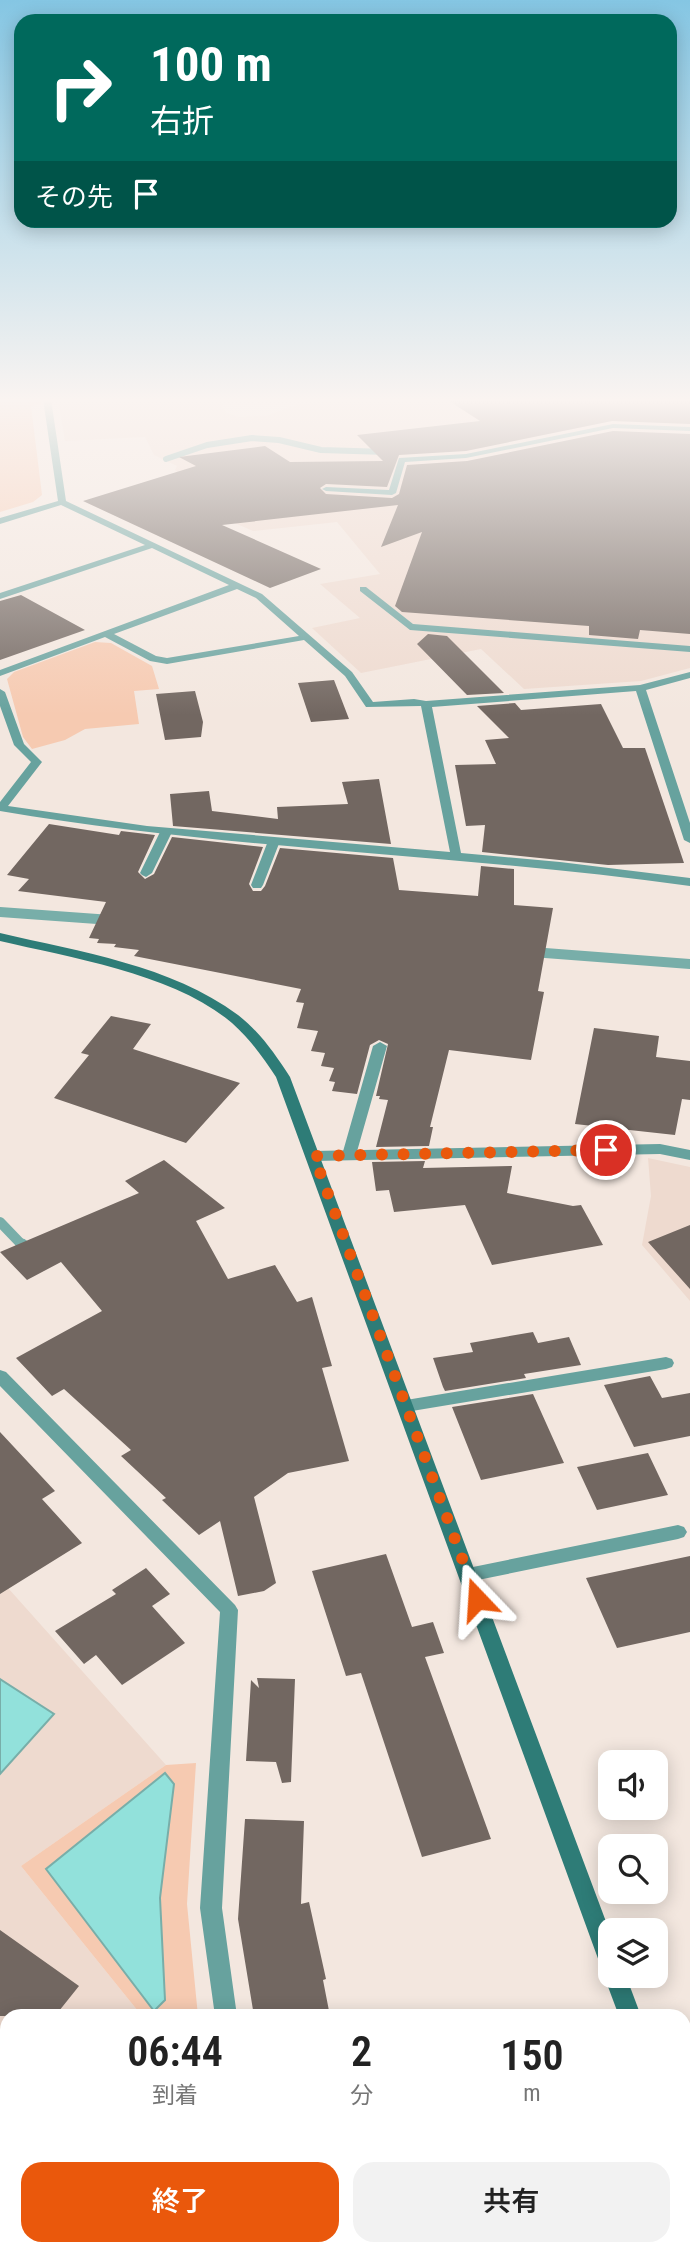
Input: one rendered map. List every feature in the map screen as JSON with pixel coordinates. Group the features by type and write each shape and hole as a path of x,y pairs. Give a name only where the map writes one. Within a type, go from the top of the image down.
{"street":[{"path":"0,521 55,504"},
{"path":"67,504 259,596 349,674 370,705 414,702 426,704 640,688 690,676"},
{"path":"0,596 151,546"},
{"path":"0,673 236,586"},
{"path":"363,589 410,627 690,649"},
{"path":"106,634 153,659 167,661 307,637"},
{"path":"640,688 690,840"},
{"path":"0,692 19,745 37,762 1,808 166,832 456,855 623,872 690,882"},
{"path":"426,704 456,855"},
{"path":"146,873 166,832"},
{"path":"257,885 274,841"},
{"path":"0,937 138,972 193,991 224,1011 258,1041 283,1077 598,1929"},
{"path":"349,1155 380,1046"},
{"path":"314,1156 660,1149 690,1155"},
{"path":"406,1406 666,1363"},
{"path":"0,1376 229,1610 211,1908 225,2009"},
{"path":"468,1575 678,1532"},
{"path":"620,1988 627,2009"}],"shaded area":[{"path":"0,504 26,504 0,512"},
{"path":"215,504 690,504 690,668 641,681 524,689 481,649 361,673 312,628 360,618 320,584 380,574 337,522 253,531 230,521"},
{"path":"95,642 111,643 152,666 159,689 134,691 139,724 85,729 65,740 32,749 23,737 7,679 14,672"},
{"path":"648,1158 690,1167 690,1301 642,1245 651,1196"},
{"path":"0,1579 166,1765 21,1866 136,2009 0,2009"},
{"path":"196,1763 187,1904 197,2009 136,2009 21,1866 166,1765","holes":["165,1773 174,1784 160,1898"]}],"water":[{"path":"0,1679 54,1714 0,1774"},
{"path":"165,1773 174,1784 160,1898 165,2000 156,2009 152,2009 46,1869"}],"building":[{"path":"90,504 690,504 690,634 640,630 638,639 589,635 589,626 402,612 395,606 422,532 381,547 398,505 222,525 321,569 270,588"},
{"path":"21,595 85,630 0,660 0,601"},
{"path":"428,634 447,636 504,693 467,695 417,644"},
{"path":"334,680 349,719 311,722 298,683"},
{"path":"195,691 203,722 201,737 165,740 156,694"},
{"path":"515,703 521,710 601,704 623,748 645,748 684,863 608,865 482,852 485,825 466,826 455,765 496,764 485,740 509,738 477,706"},
{"path":"379,779 391,844 173,826 170,794 209,791 212,811 278,819 277,807 348,804 342,782"},
{"path":"49,824 119,835 121,831 155,835 138,872 145,879 154,874 172,837 263,847 249,884 253,891 261,891 265,886 280,848 393,858 399,890 478,896 481,866 514,869 514,905 553,908 538,991 544,992 531,1060 449,1050 430,1127 433,1127 429,1146 376,1147 388,1100 376,1096 388,1044 379,1040 370,1045 357,1094 332,1091 335,1082 329,1081 334,1068 321,1066 325,1053 311,1051 318,1031 297,1028 304,1003 296,1002 301,989 134,956 139,950 114,947 116,944 97,943 99,939 89,938 106,902 18,891 29,879 7,875"},
{"path":"111,1016 151,1024 133,1049 240,1083 186,1143 54,1098 89,1055 81,1053"},
{"path":"594,1028 659,1036 656,1057 690,1061 690,1100 682,1099 675,1135 575,1124"},
{"path":"164,1160 225,1208 196,1221 228,1279 275,1265 297,1302 312,1297 332,1366 322,1368 349,1461 288,1473 254,1497 276,1583 264,1591 238,1596 220,1521 199,1535 162,1500 166,1498 121,1456 131,1450 64,1389 52,1396 16,1358 102,1311 61,1262 27,1280 0,1252 139,1193 125,1181"},
{"path":"425,1161 423,1168 512,1166 507,1193 573,1206 581,1205 603,1245 492,1265 465,1205 394,1212 389,1190 376,1191 372,1162"},
{"path":"690,1225 690,1289 648,1242"},
{"path":"533,1332 538,1343 569,1337 581,1365 524,1374 526,1378 445,1391 433,1358 473,1352 470,1343"},
{"path":"650,1376 662,1398 690,1393 690,1436 634,1447 604,1385"},
{"path":"533,1394 564,1463 481,1480 452,1407"},
{"path":"0,1432 55,1491 42,1499 82,1543 0,1594"},
{"path":"648,1453 668,1495 597,1510 577,1467"},
{"path":"386,1554 412,1627 433,1622 444,1653 425,1657 491,1839 422,1857 361,1673 346,1676 312,1571"},
{"path":"690,1556 690,1632 617,1648 586,1578"},
{"path":"146,1568 170,1594 152,1606 185,1643 122,1685 96,1655 84,1664 55,1631 116,1594 112,1590"},
{"path":"257,1678 295,1679 291,1782 282,1783 276,1762 246,1761 251,1680 259,1688"},
{"path":"245,1819 304,1821 301,1904 309,1902 326,1979 323,1980 329,2009 253,2009 238,1919"},
{"path":"0,1930 79,1986 61,2009 0,2009"}],"waterway":[{"path":"0,912 111,920"},
{"path":"532,952 690,964"},
{"path":"0,1222 24,1247"}],"route":[{"path":"477,1599 314,1156 606,1150"}]}
